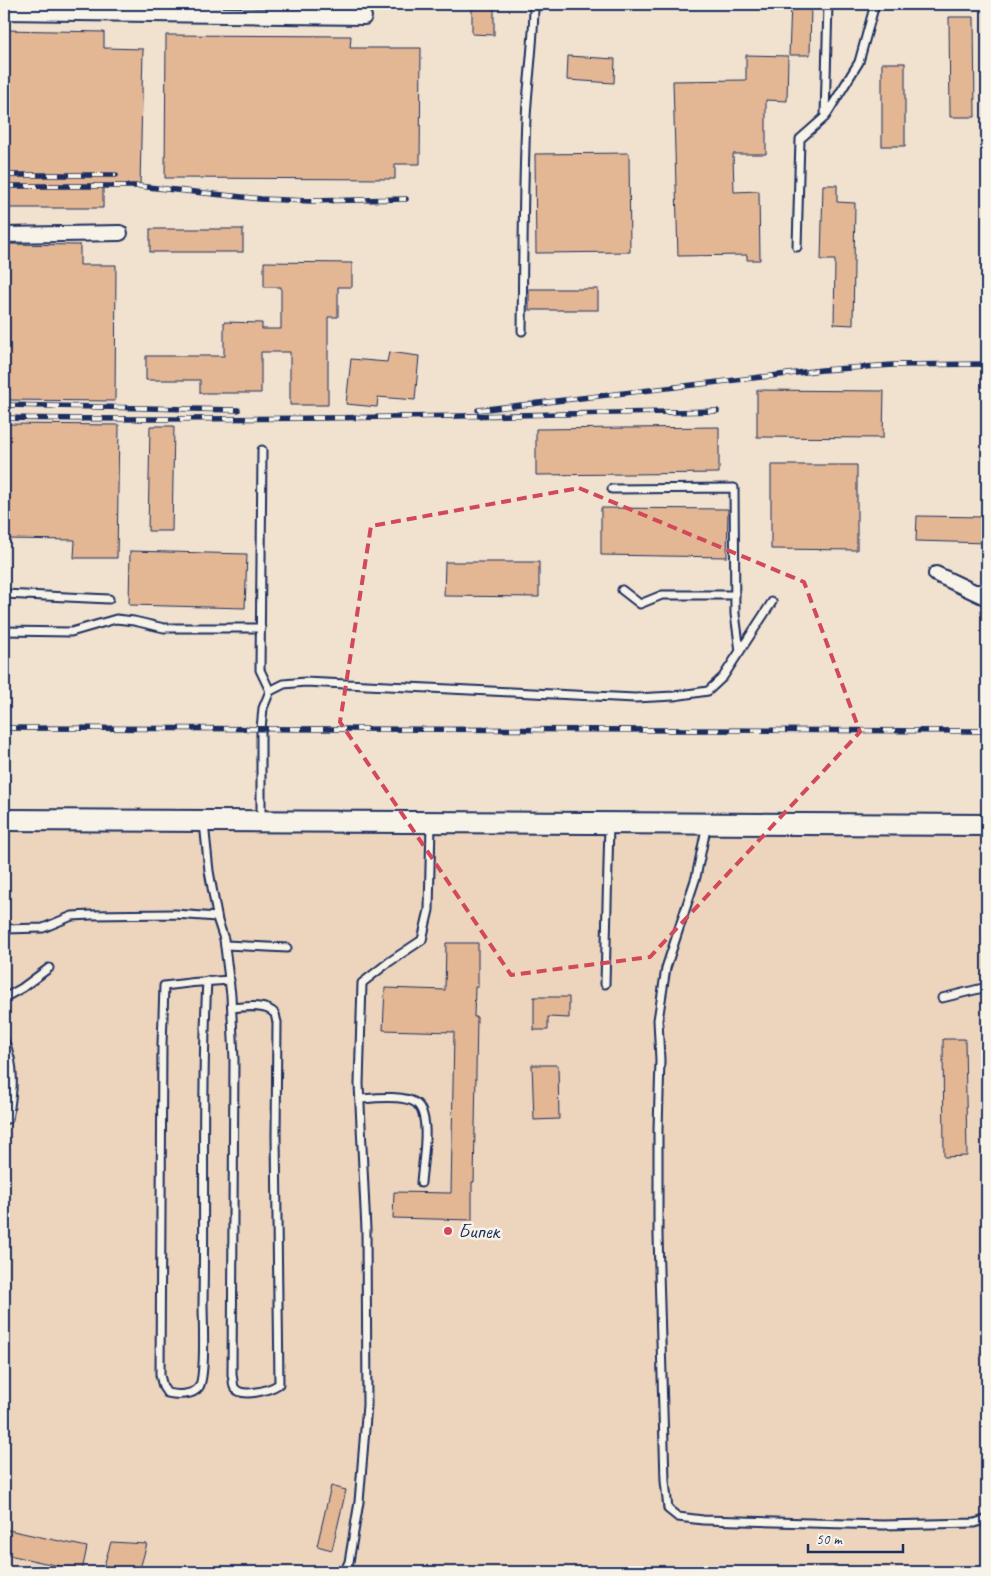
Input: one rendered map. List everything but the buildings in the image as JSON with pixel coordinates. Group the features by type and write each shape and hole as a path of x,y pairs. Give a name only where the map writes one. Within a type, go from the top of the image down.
{"main road":[{"path":"4,820 987,825"}],"street":[{"path":"4,12 364,17"},
{"path":"4,235 120,233"},
{"path":"936,574 987,598"}],"lane":[{"path":"138,14 148,4"},
{"path":"522,331 525,137 528,77 534,39 534,4"},
{"path":"825,117 828,4"},
{"path":"797,247 800,139 825,117 859,62 874,4"},
{"path":"262,450 260,670 270,691"},
{"path":"612,489 734,488 735,614 740,651"},
{"path":"965,589 987,588"},
{"path":"622,590 640,604 662,595 735,595"},
{"path":"4,594 109,598"},
{"path":"261,822 261,729 263,708 270,691 284,684 305,682 636,698 674,696 708,691 723,677 772,602"},
{"path":"4,631 71,632 116,619 164,628 260,628"},
{"path":"204,821 209,871 225,945 232,1008 234,1060 232,1375 234,1387 240,1392 252,1392 266,1391 279,1384 276,1136 277,1022 275,1014 267,1009 255,1007 232,1008"},
{"path":"345,1572 349,1562 359,1502 367,1405 366,1230 360,1099 362,983 422,940 430,910 431,823"},
{"path":"604,984 609,824"},
{"path":"708,824 696,877 666,968 658,1020 660,1060 658,1235 665,1481 668,1510 678,1517 760,1522 883,1525 975,1523 987,1518"},
{"path":"4,929 43,928 72,916 175,914 218,917"},
{"path":"225,945 287,948"},
{"path":"4,998 22,988 49,968"},
{"path":"207,981 203,1048 205,1209 203,1359 200,1386 195,1391 188,1393 172,1394 167,1393 163,1387 160,1375 162,1001 164,986 207,981 230,980"},
{"path":"942,998 987,987"},
{"path":"4,1040 11,1062 13,1093 8,1120"},
{"path":"360,1099 385,1097 409,1100 416,1103 423,1114 425,1129 420,1183"}],"highlighted area":[{"path":"579,488 804,582 860,732 650,957 511,975 340,722 371,526"}],"shaded area":[{"path":"4,820 987,825 987,1572 4,1572"}],"railway":[{"path":"4,175 116,175"},
{"path":"4,186 138,186 261,199 311,201 406,199"},
{"path":"478,410 822,370 893,365 987,364"},
{"path":"4,405 238,410"},
{"path":"4,418 271,418 717,411"},
{"path":"4,728 987,731"}],"place":[{"name":"Бипек","path":"448,1231"}]}
